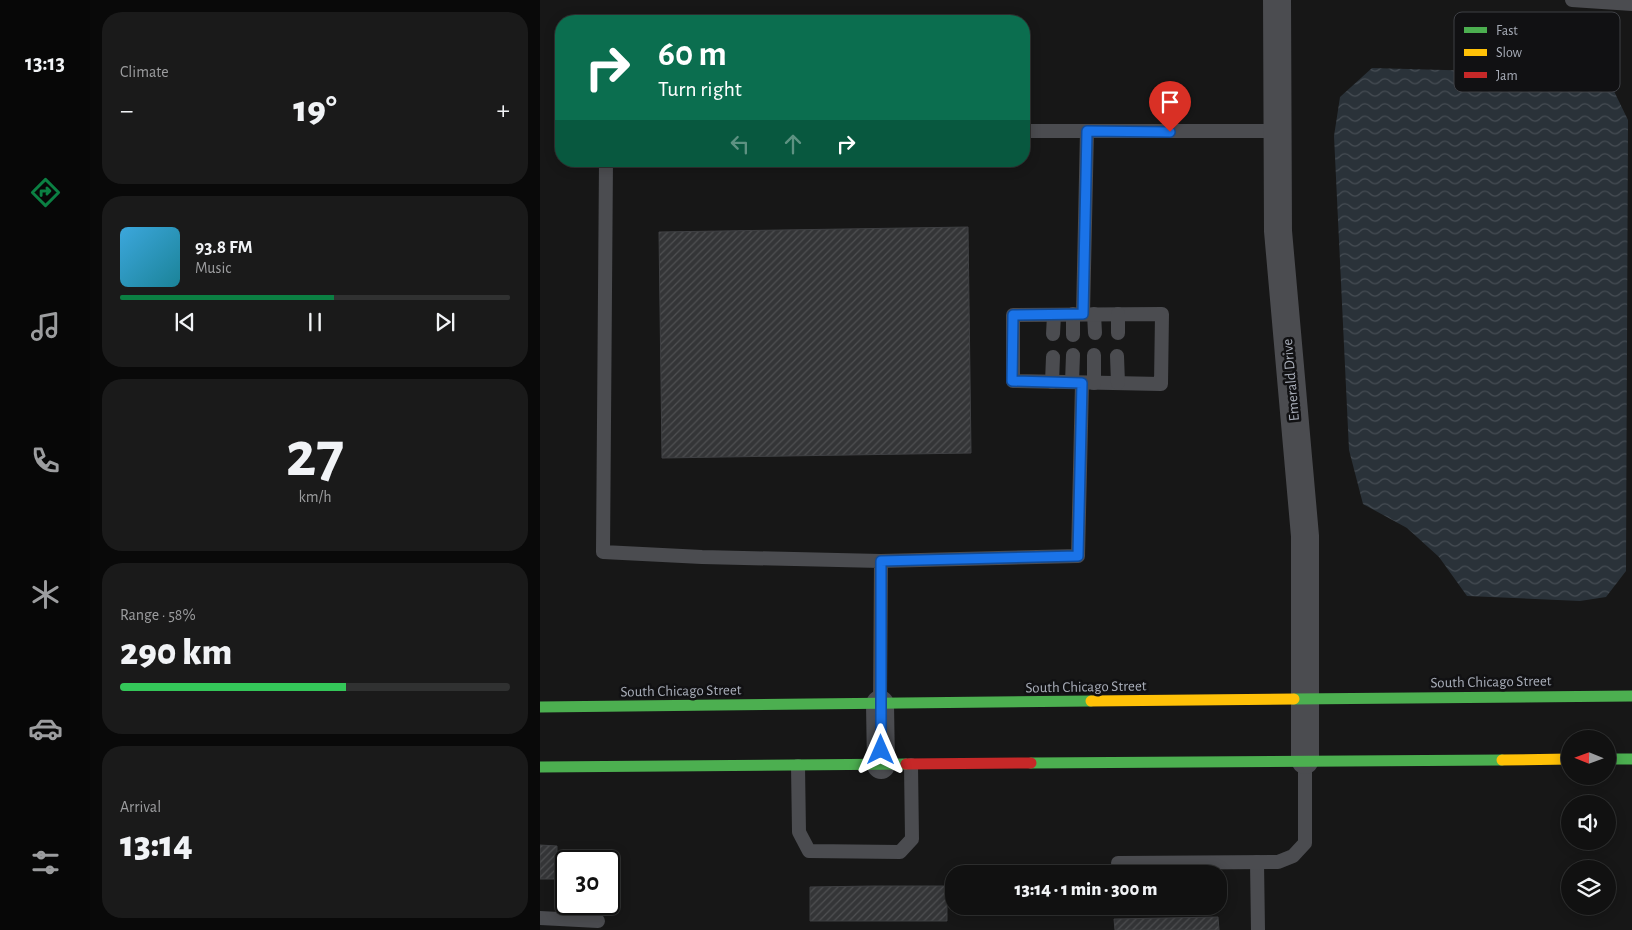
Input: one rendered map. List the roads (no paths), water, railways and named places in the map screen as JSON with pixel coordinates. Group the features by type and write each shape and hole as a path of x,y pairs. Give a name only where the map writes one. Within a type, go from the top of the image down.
{"main road":[{"name":"South Chicago Street","path":"540,707 1632,696"},
{"path":"540,768 1561,759"},
{"path":"1616,759 1632,759"}],"street":[{"name":"Emerald Drive","path":"1277,0 1278,231 1304,536 1305,760"},
{"path":"880,704 881,765"}],"lane":[{"path":"1572,0 1632,4"},
{"path":"1073,335 1084,314 1087,131"},
{"path":"1030,132 1277,131"},
{"path":"606,167 603,552 702,557 881,561 1078,556 1083,383 1094,355"},
{"path":"1053,334 1054,314"},
{"path":"1084,314 1095,333"},
{"path":"1118,314 1118,333"},
{"path":"1118,314 1162,314 1161,384 1012,381 1013,315 1118,314"},
{"path":"1073,355 1083,383"},
{"path":"1117,356 1118,383"},
{"path":"1052,357 1052,382"},
{"path":"880,704 881,561"},
{"path":"1118,862 1278,862 1293,856 1305,843 1305,760"},
{"path":"798,766 799,832 809,851 900,852 912,840 911,765"},
{"path":"1257,862 1258,930"},
{"path":"540,918 598,921"}],"water":[{"path":"1372,68 1454,70 1454,92 1614,92 1628,120 1626,571 1606,597 1580,601 1467,596 1439,557 1407,528 1363,504 1349,450 1334,136 1340,97"}]}
